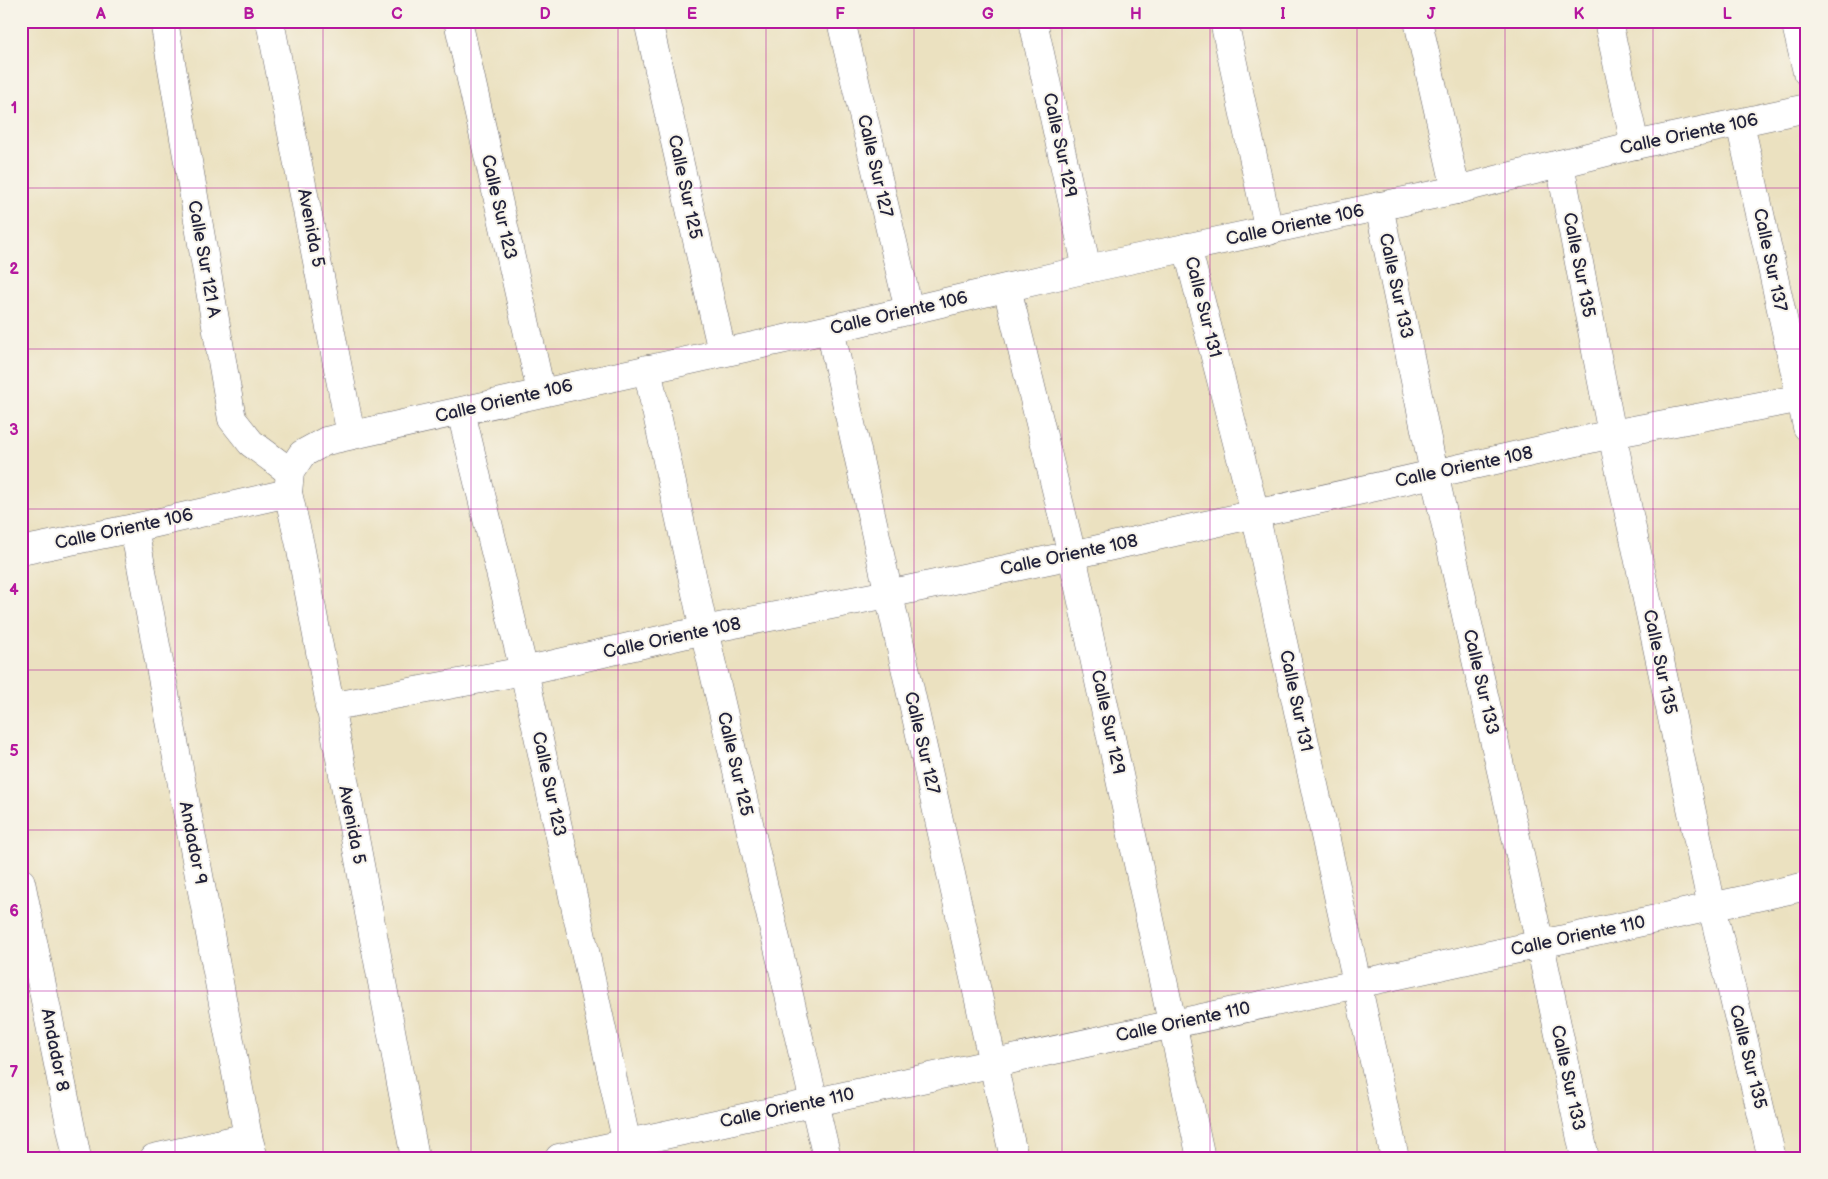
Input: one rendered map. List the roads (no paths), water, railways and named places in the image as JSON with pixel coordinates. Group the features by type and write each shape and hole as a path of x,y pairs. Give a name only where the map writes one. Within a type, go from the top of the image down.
{"street":[{"name":"Calle Sur 121 A","path":"164,21 232,419 251,443 289,482"},
{"name":"Avenida 5","path":"270,21 351,435"},
{"name":"Calle Sur 123","path":"458,21 541,392"},
{"name":"Calle Sur 125","path":"648,21 722,352"},
{"name":"Calle Sur 127","path":"841,21 909,310"},
{"name":"Calle Sur 129","path":"1033,21 1087,269"},
{"path":"1224,21 1269,231"},
{"path":"1418,21 1456,190"},
{"path":"1608,21 1635,145"},
{"path":"1795,21 1807,72"},
{"name":"Calle Oriente 106","path":"21,551 134,528 289,482 302,454 326,442 351,435 830,329 1087,269 1456,190 1635,145 1807,108"},
{"name":"Calle Sur 137","path":"1740,123 1804,398 1807,427"},
{"name":"Calle Sur 135","path":"1560,164 1612,434 1712,907 1772,1158"},
{"name":"Calle Sur 133","path":"1379,206 1434,473 1540,944 1585,1158"},
{"name":"Calle Sur 131","path":"1187,247 1255,513 1395,1158"},
{"name":"Calle Sur 129","path":"1007,288 1072,555 1201,1158"},
{"name":"Calle Sur 127","path":"830,329 1014,1158"},
{"name":"Calle Sur 125","path":"647,369 704,630 827,1158"},
{"name":"Calle Oriente 108","path":"329,707 524,671 704,630 1072,555 1612,434 1804,398"},
{"name":"Calle Sur 123","path":"461,412 524,671 628,1151"},
{"name":"Avenida 5","path":"289,482 329,707 415,1158"},
{"name":"Andador 9","path":"134,528 251,1148"},
{"name":"Andador 8","path":"21,882 77,1158"},
{"name":"Calle Oriente 110","path":"559,1158 628,1151 815,1102 1807,886"},
{"path":"154,1158 251,1148"}]}
